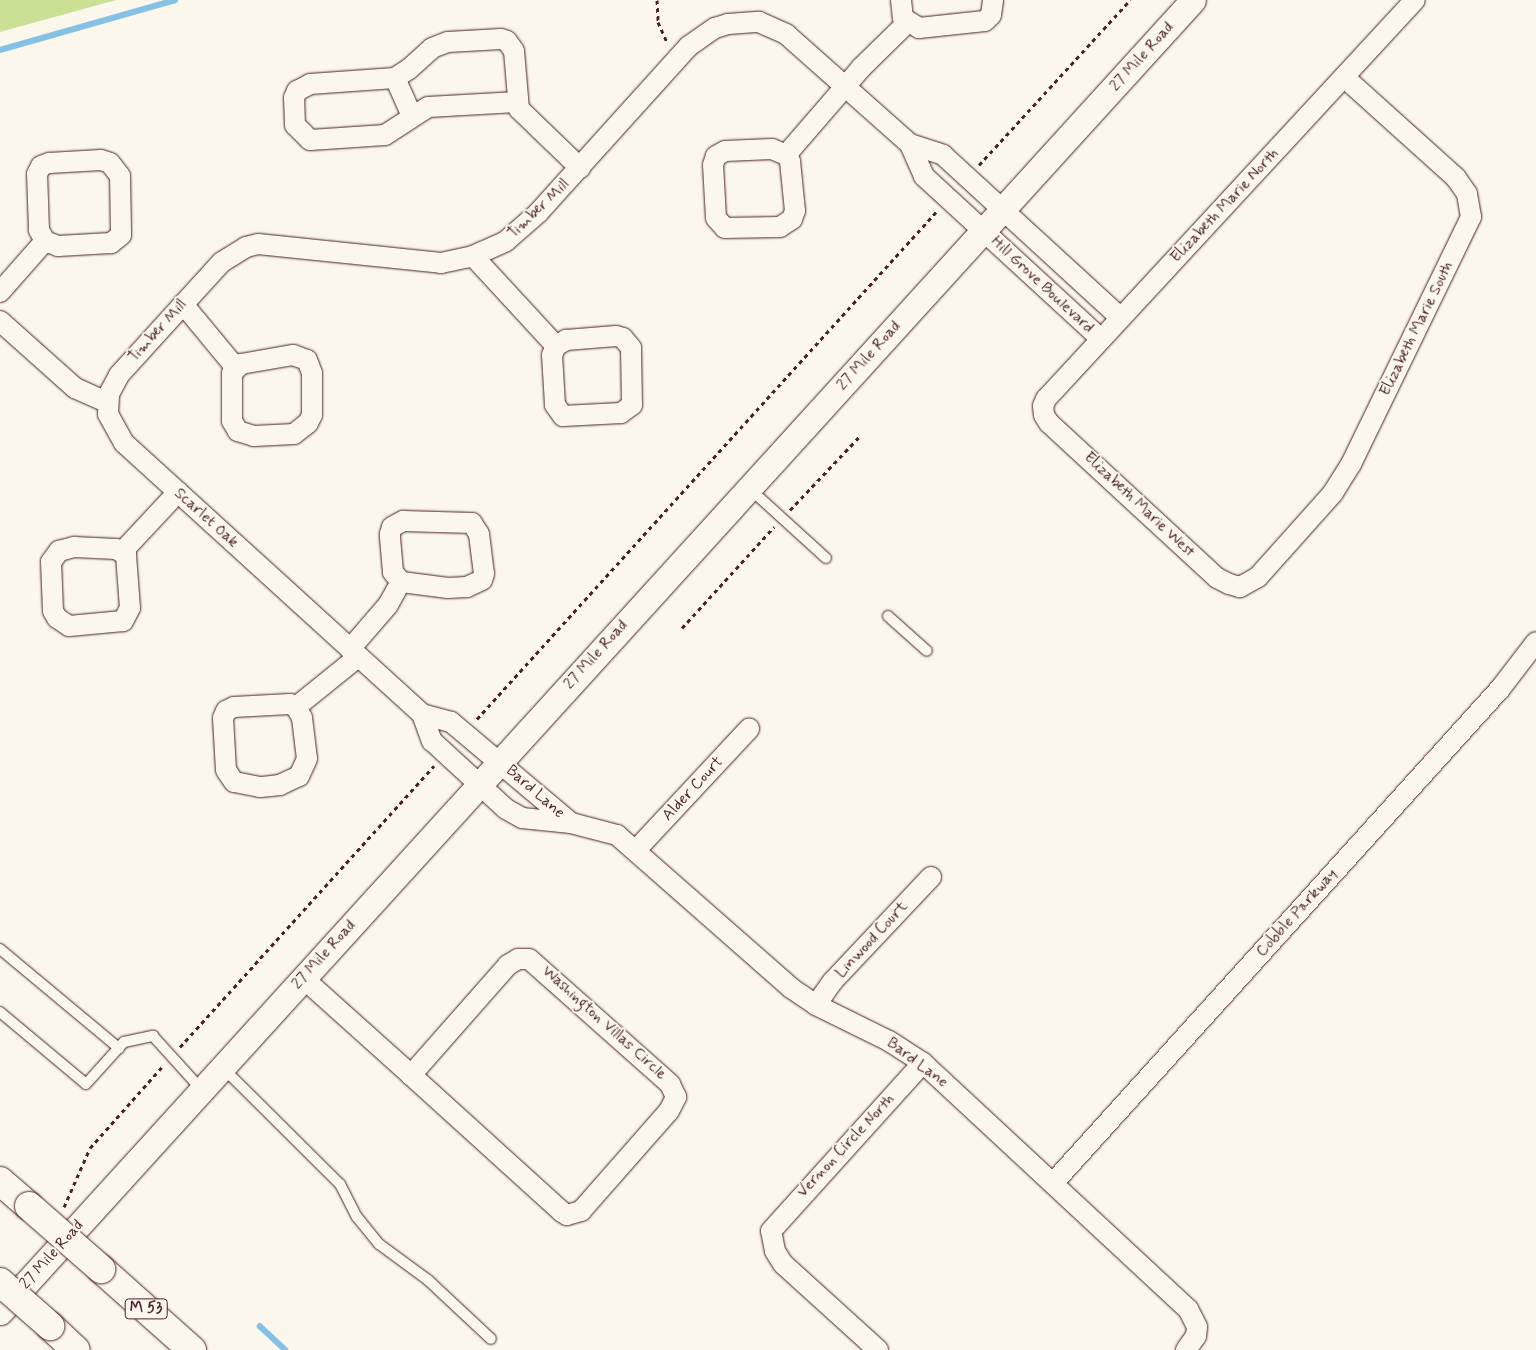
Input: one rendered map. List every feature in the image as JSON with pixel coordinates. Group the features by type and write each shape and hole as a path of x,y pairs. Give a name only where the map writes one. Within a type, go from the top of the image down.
{"highway":[{"name":"M 53","path":"0,1180 192,1350"},
{"path":"0,1282 76,1350"}],"street":[{"path":"901,0 903,18 907,23 919,28 975,24 991,15 993,0"},
{"name":"27 Mile Road","path":"0,1312 477,785 1193,0"},
{"name":"Elizabeth Marie North","path":"1044,415 1046,399 1415,0"},
{"name":"Timber Mill","path":"108,403 119,375 233,252 258,244 424,263 473,256 490,249 522,229 701,36 715,28 744,21 759,22 786,34 910,144 943,155 1003,208"},
{"path":"786,155 846,86 907,23"},
{"path":"517,102 439,105 420,110 396,129 372,138 310,140 295,125 294,98 302,86 394,78 439,45 501,39 507,40 514,51 517,102 524,116 580,168"},
{"name":"Elizabeth Marie South","path":"1240,587 1258,578 1333,493 1351,464 1471,217 1467,194 1456,178 1344,77"},
{"path":"394,78 412,116"},
{"name":"Timber Mill","path":"910,144 924,176 983,230"},
{"path":"772,149 786,155 792,169 795,212 786,225 731,230 720,223 716,218 713,165 716,156 725,152 772,149"},
{"path":"101,160 110,162 120,176 121,235 111,243 58,246 45,241 39,230 37,174 42,166 58,162 101,160"},
{"name":"Hill Grove Boulevard","path":"1003,208 1121,318"},
{"name":"Hill Grove Boulevard","path":"983,230 1101,339"},
{"path":"0,292 45,241"},
{"path":"473,256 556,346"},
{"path":"183,304 236,368"},
{"path":"0,321 75,388 108,403"},
{"path":"623,338 631,348 632,405 621,413 563,416 555,406 552,355 556,346 566,340 623,338"},
{"path":"293,355 306,360 312,373 312,415 308,423 294,434 254,436 238,431 232,421 230,379 236,368 293,355"},
{"name":"Scarlet Oak","path":"108,403 108,414 116,434 178,492 422,714 451,722 499,761"},
{"name":"Elizabeth Marie West","path":"1044,415 1217,578 1240,587"},
{"path":"122,551 178,492"},
{"path":"465,522 477,528 484,574 476,585 448,588 401,582 393,572 390,534 397,524 465,522"},
{"path":"74,547 122,551 127,562 128,615 116,624 69,626 62,624 53,611 54,555 74,547"},
{"path":"296,706 354,653 388,605 401,582"},
{"name":"Cobble Parkway","path":"1054,1182 1500,689 1536,642"},
{"path":"290,704 296,706 302,718 307,759 299,776 291,782 274,786 242,785 234,782 226,770 223,718 226,711 243,706 290,704"},
{"name":"Scarlet Oak","path":"422,714 432,742 477,785"},
{"name":"Alder Court","path":"636,850 749,729"},
{"name":"Bard Lane","path":"499,761 571,823"},
{"name":"Bard Lane","path":"477,785 506,810 522,818 571,823 617,835 791,988 816,1005 889,1041 923,1064 1054,1182 1188,1309 1194,1317 1191,1343"},
{"name":"Linwood Court","path":"816,1005 834,981 931,877"},
{"name":"Washington Villas Circle","path":"303,978 411,1075 567,1215 581,1211 669,1111 676,1097 670,1084 529,959 518,959 508,965 411,1075"},
{"name":"Vernon Circle North","path":"878,1350 783,1264 775,1251 771,1231 923,1064"}],"lane":[{"path":"749,488 826,558"},
{"path":"888,616 926,651"},
{"path":"0,949 119,1048"},
{"path":"0,1012 86,1084 124,1042 152,1036 170,1058 202,1090"},
{"path":"222,1067 340,1184 357,1217 379,1244 428,1280 491,1339"}],"path":[{"path":"657,0 658,22 678,59"},
{"path":"975,171 1130,0"},
{"path":"470,726 942,206"},
{"path":"801,498 860,436"},
{"path":"682,628 762,540"},
{"path":"101,1133 438,762"}],"green space":[{"path":"0,0 116,0 0,32"}],"waterway":[{"path":"0,50 175,0"},
{"path":"260,1326 286,1350"}]}
